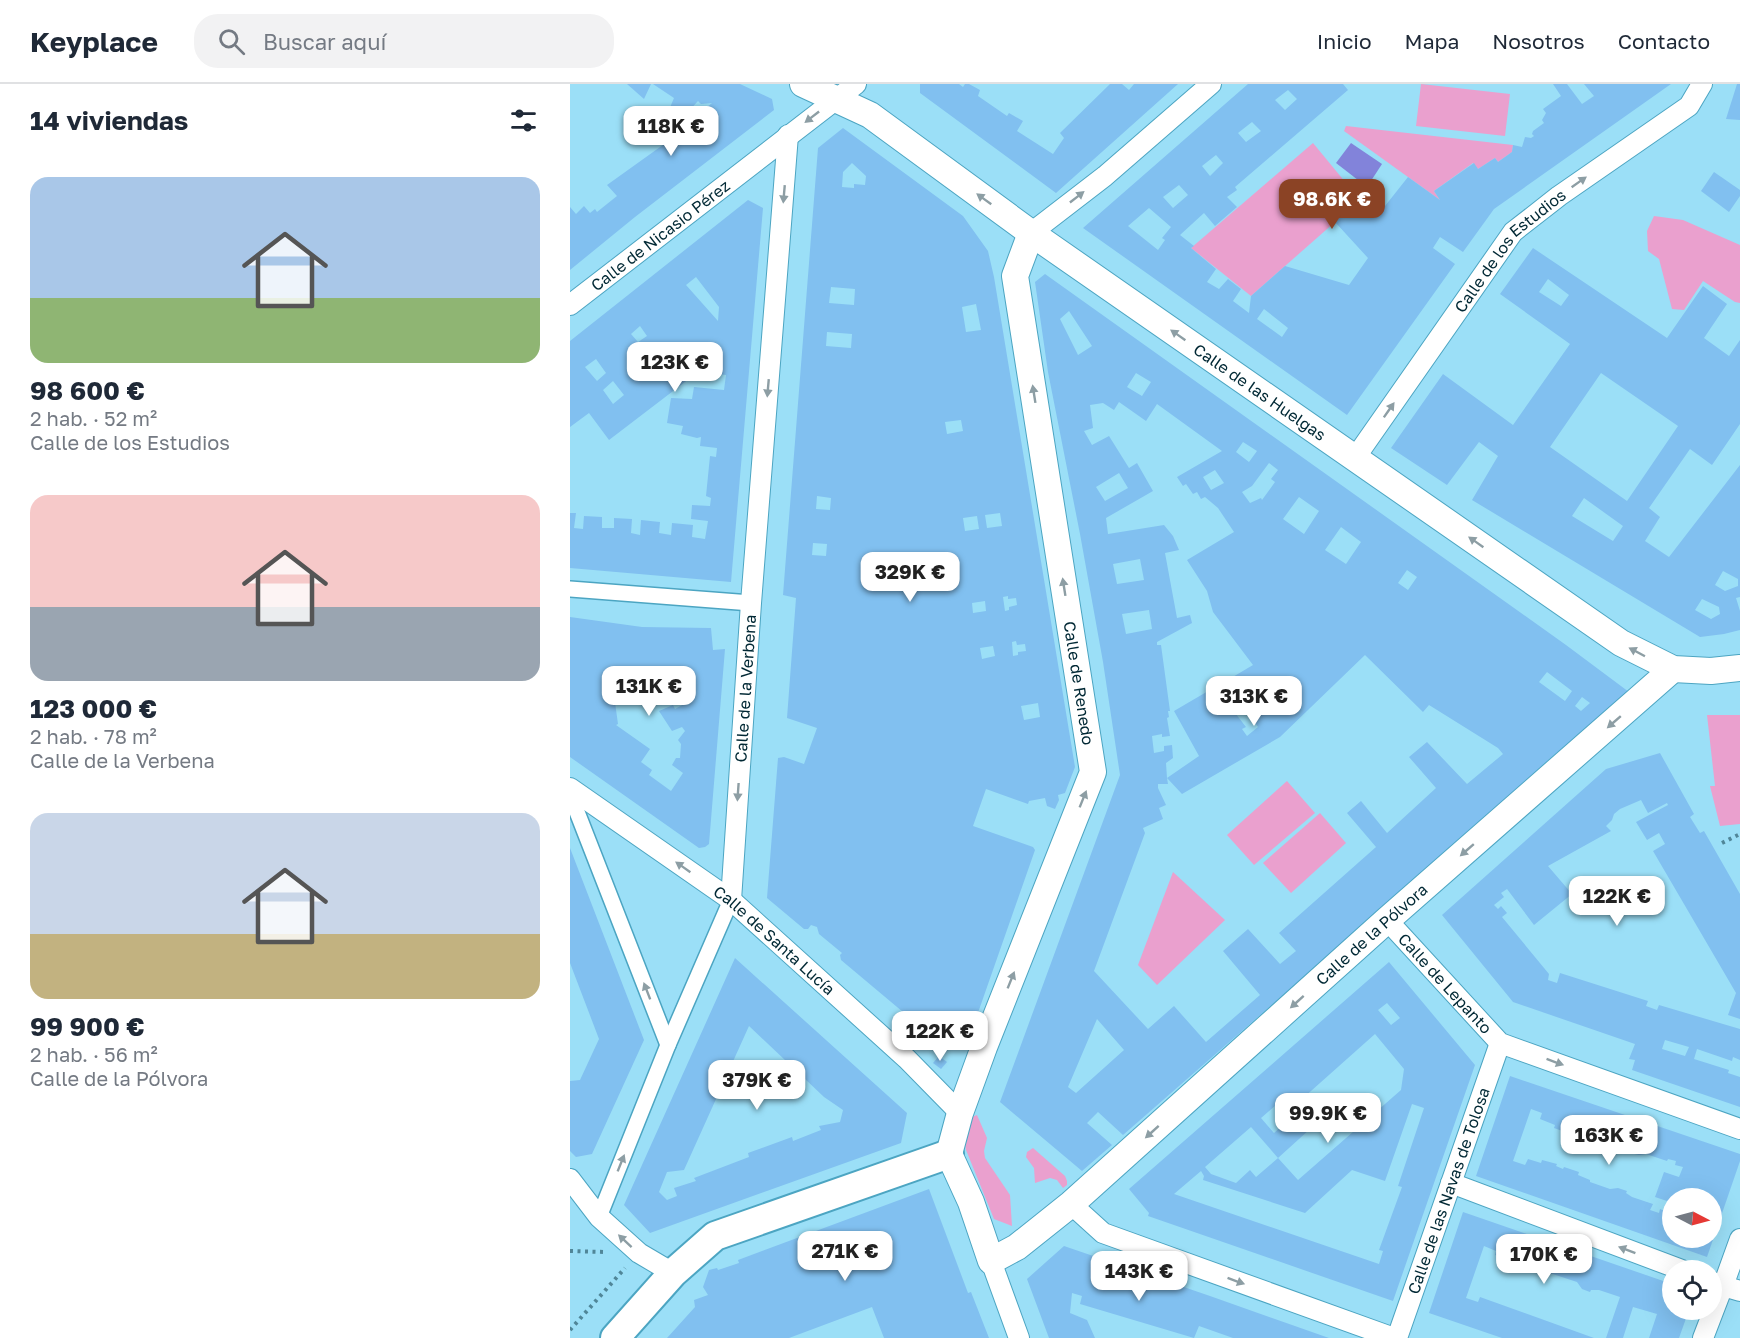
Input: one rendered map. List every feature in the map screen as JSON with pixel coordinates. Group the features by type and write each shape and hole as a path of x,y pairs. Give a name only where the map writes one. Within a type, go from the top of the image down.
{"main road":[{"path":"615,1338 674,1273 715,1236 949,1154"}],"street":[{"name":"Calle de las Huelgas","path":"803,84 870,115 1031,233 1621,643 1683,670"},
{"name":"Calle de Nicasio Pérez","path":"570,305 856,84"},
{"name":"Calle de los Estudios","path":"1355,458 1513,232 1559,196 1689,105 1702,84"},
{"path":"1031,233 1105,176 1200,88"},
{"name":"Calle de la Verbena","path":"599,1217 668,1046 731,900 751,603 788,135"},
{"name":"Calle de Renedo","path":"949,1154 960,1113 984,1047 1093,772 1016,276 1031,233"},
{"path":"570,589 751,603"},
{"path":"1683,670 1711,671 1740,668"},
{"name":"Calle de la Pólvora","path":"991,1261 1017,1247 1071,1204 1387,920 1683,670"},
{"name":"Calle de Santa Lucía","path":"570,788 731,900 907,1059 960,1113"},
{"path":"570,794 668,1046"},
{"name":"Calle de Lepanto","path":"1387,920 1500,1042 1740,1129"},
{"name":"Calle de las Navas de Tolosa","path":"1396,1338 1500,1042"},
{"path":"949,1154 970,1202 1019,1338"},
{"path":"570,1179 599,1217 639,1253 674,1273"},
{"path":"1451,1183 1662,1262"},
{"path":"1071,1204 1103,1233 1396,1338"},
{"path":"1703,1338 1725,1286 1740,1239"}],"path":[{"path":"1722,843 1740,834"},
{"path":"570,1330 639,1253"}],"shaded area":[{"path":"1421,84 1510,94 1505,136 1416,126"},
{"path":"1346,126 1513,145 1512,152 1498,162 1495,158 1478,169 1473,163 1434,191 1440,200 1344,131"},
{"path":"1313,143 1360,200 1251,296 1191,248"},
{"path":"1351,143 1382,164 1367,187 1336,163"},
{"path":"1654,216 1683,220 1740,245 1740,303 1703,281 1684,310 1672,309 1659,259 1648,251 1647,231"},
{"path":"1707,715 1740,715 1740,824 1720,826 1710,786 1715,786"},
{"path":"1287,781 1315,813 1254,865 1227,835"},
{"path":"1320,813 1346,843 1291,893 1263,863"},
{"path":"1173,872 1225,920 1157,985 1138,965"},
{"path":"977,1115 987,1138 985,1158 1010,1195 1012,1226 994,1219 966,1150 963,1135 969,1118"},
{"path":"1033,1148 1065,1176 1067,1185 1063,1188 1057,1180 1050,1178 1035,1183 1034,1168 1026,1157 1027,1152"}],"building":[{"path":"627,84 651,84 644,99"},
{"path":"653,84 740,84 772,99 774,110 570,270 570,207 576,214 584,206 590,213 595,209 597,212 617,196 607,185 695,122 686,117 679,124 674,122 668,128 663,124 674,98","holes":["698,101 701,104 712,103 698,117 688,112"]},
{"path":"920,84 959,84 963,87 969,84 980,90 978,96 1007,116 1009,113 1023,121 1017,131 1053,154 1064,138 1060,133 1110,84 1122,84 1129,90 1134,84 1178,84 1056,193 920,93"},
{"path":"1248,84 1343,84 1348,90 1235,187 1237,190 1227,197 1237,207 1215,226 1204,213 1180,235 1194,246 1191,248 1216,269 1207,282 1219,289 1228,279 1241,289 1233,301 1249,313 1251,296 1285,266 1349,285 1368,258 1335,222 1360,200 1371,213 1383,203 1385,206 1408,177 1440,200 1434,191 1474,163 1478,169 1495,158 1498,162 1512,152 1513,145 1522,147 1525,137 1534,136 1533,131 1544,123 1542,120 1546,113 1543,109 1561,96 1553,84 1567,84 1582,104 1594,96 1584,84 1671,84 1494,209 1463,252 1440,237 1433,248 1455,264 1347,415 1083,228","holes":["1288,90 1297,99 1285,110 1275,100","1252,122 1261,131 1246,142 1238,133","1216,155 1223,163 1210,176 1202,166","1179,185 1188,195 1173,208 1163,197","1149,208 1171,227 1162,238 1165,240 1158,250 1128,226","1264,309 1288,328 1282,337 1257,319"]},
{"path":"1737,84 1740,84 1740,120 1726,119"},
{"path":"843,128 963,216 988,251 1075,767 1065,793 1058,795 1059,800 1055,809 1047,806 1045,798 1029,801 1028,804 986,789 973,826 1033,847 1035,850 966,1047 963,1048 934,1038 841,960 842,953 819,934 817,927 811,925 808,929 804,929 767,898 778,758 784,757 804,764 817,728 787,718 796,598 783,595 818,148","holes":["852,163 866,176 865,185 854,184 854,188 842,187 843,172","831,287 855,289 854,305 829,303","976,304 981,330 966,332 962,307","827,332 852,334 851,348 826,346","961,420 963,431 947,434 945,422","817,496 831,498 830,510 816,509","1000,513 1002,526 987,528 985,515","977,516 979,529 965,531 963,518","813,543 827,544 826,556 812,555","1003,597 1016,598 1017,605 1009,607 1009,610 1005,611","985,601 986,611 973,613 972,603","1016,641 1017,645 1025,644 1026,651 1018,652 1018,655 1013,656 1012,642","993,646 995,656 982,659 980,648","1038,703 1040,717 1024,720 1021,706"]},
{"path":"1714,172 1740,190 1740,196 1729,212 1701,191"},
{"path":"748,200 763,208 731,582 570,568 570,513 576,513 574,528 583,529 584,516 602,517 602,528 614,528 614,518 632,519 631,533 640,535 641,520 660,522 659,533 671,535 672,523 693,525 692,537 705,539 708,521 691,519 692,505 710,506 711,498 706,496 710,456 716,457 717,448 700,446 701,437 681,434 683,426 667,423 671,398 692,399 694,387 724,390 726,375 698,372 609,440 589,413 570,427 570,341","holes":["696,277 719,307 718,321 686,285","640,326 647,336 638,342 631,334","662,354 667,361 658,369 652,361","596,359 606,373 597,381 585,367","613,381 624,395 613,404 603,390"]},
{"path":"1533,248 1667,338 1703,286 1727,304 1704,338 1729,356 1740,340 1740,424 1712,465 1690,449 1649,508 1660,517 1645,541 1669,557 1740,465 1740,597 1736,598 1740,611 1740,630 1700,637 1472,500 1498,456 1479,442 1447,485 1391,448 1443,374 1513,425 1570,344 1500,294","holes":["1548,279 1569,295 1561,306 1539,292","1601,373 1678,426 1627,501 1550,447","1584,498 1623,526 1613,541 1572,516","1723,571 1738,579 1738,586 1725,591 1715,585","1702,599 1719,607 1720,614 1711,619 1695,610"]},
{"path":"1045,274 1629,692 1553,756 1123,1135 1098,1112 1087,1123 1112,1145 1082,1171 1000,1102 1120,775 1103,662 1048,372 1035,282","holes":["1069,311 1092,346 1078,355 1060,319","1136,373 1151,382 1142,396 1127,387","1119,402 1146,421 1157,404 1222,451 1177,477 1193,494 1197,492 1201,499 1205,497 1218,508 1234,532 1187,560 1207,591 1213,612 1253,665 1226,681 1258,727 1247,736 1242,729 1246,727 1215,687 1174,711 1199,756 1167,778 1166,763 1173,758 1172,745 1164,746 1164,751 1154,753 1152,736 1162,734 1162,737 1170,736 1167,718 1169,717 1168,711 1170,711 1161,645 1157,645 1157,642 1192,623 1190,615 1177,618 1165,553 1179,550 1173,536 1164,525 1108,534 1106,518 1153,491 1137,463 1129,468 1109,436 1092,445 1084,431 1093,428 1090,405 1103,403 1114,410","1243,442 1257,451 1249,462 1236,452","1269,463 1278,470 1271,479 1275,482 1262,500 1261,498 1250,503 1242,492 1252,486","1215,470 1224,483 1211,490 1203,477","1119,473 1128,488 1105,501 1096,487","1299,497 1319,511 1304,534 1283,519","1341,527 1361,542 1346,564 1325,550","1140,559 1144,580 1117,584 1113,564","1407,570 1417,577 1408,590 1398,583","1149,610 1152,629 1126,634 1122,614","1365,655 1423,712 1429,705 1498,748 1503,754 1467,784 1427,742 1409,757 1436,788 1387,833 1361,801 1347,813 1376,847 1279,933 1296,951 1280,964 1248,929 1223,951 1260,995 1206,1042 1174,1006 1148,1029 1094,971 1145,833 1143,828 1163,819 1159,808 1166,805 1158,784 1168,784 1167,778 1182,794 1280,737","1547,672 1572,691 1565,701 1539,682","1582,697 1590,703 1581,711 1575,706","1097,1019 1124,1050 1076,1093 1068,1087"]},
{"path":"570,617 642,627 711,628 713,650 725,649 709,844 699,848 570,757","holes":["683,677 685,687 679,690 686,703 675,709 673,705 659,711 672,731 682,727 685,731 678,740 681,744 680,758 676,758 672,765 683,773 671,791 649,775 652,770 641,762 650,749 616,725 618,724 613,688"]},
{"path":"1660,753 1694,814 1690,817 1700,833 1704,831 1740,894 1740,1019 1728,1015 1736,993 1653,851 1665,844 1659,833 1647,840 1636,822 1668,805 1667,803 1648,813 1641,800 1620,809 1606,826 1611,831 1548,866 1572,894 1534,925 1507,889 1501,893 1504,897 1494,905 1498,909 1501,906 1507,913 1502,917 1549,974 1548,980 1557,983 1560,973 1648,1001 1646,1006 1657,1010 1659,1005 1740,1029 1740,1060 1733,1057 1732,1061 1697,1049 1694,1059 1729,1070 1728,1073 1740,1077 1740,1107 1632,1070 1635,1060 1629,1059 1635,1044 1513,1002 1442,915 1606,769","holes":["1665,1040 1689,1047 1685,1056 1662,1049"]},
{"path":"570,848 644,1040 592,1154 576,1157 570,1151 570,1081 580,1080 599,1039 570,963"},
{"path":"735,958 907,1113 901,1143 650,1233 624,1205","holes":["749,1026 824,1097 843,1110 840,1122 819,1126 821,1130 793,1141 792,1137 748,1153 749,1157 694,1178 696,1181 674,1188 677,1196 667,1200 659,1192 667,1172 684,1170"]},
{"path":"1389,962 1475,1065 1393,1301 1148,1216 1149,1213 1129,1189","holes":["1387,1003 1400,1018 1391,1025 1378,1010","1375,1034 1404,1069 1401,1090 1298,1180 1278,1158 1320,1120 1302,1099","1283,1099 1296,1113 1274,1133 1261,1118","1412,1104 1424,1108 1398,1186 1402,1187 1379,1250 1383,1251 1379,1264 1174,1194 1201,1171 1204,1176 1203,1180 1305,1213 1352,1170 1385,1181","1251,1127 1278,1158 1256,1177 1250,1170 1236,1183 1211,1174 1205,1167"]},
{"path":"939,1056 947,1062 941,1069 933,1063"},
{"path":"1510,1076 1740,1154 1740,1161 1722,1213 1722,1188 1662,1188 1662,1199 1655,1197 1664,1172 1679,1177 1683,1167 1675,1165 1676,1161 1630,1153 1625,1147 1604,1139 1603,1141 1590,1136 1588,1140 1574,1135 1575,1133 1554,1128 1555,1125 1540,1119 1542,1113 1531,1109 1513,1161 1525,1165 1528,1159 1557,1164 1556,1166 1563,1169 1564,1167 1579,1172 1578,1175 1590,1182 1610,1189 1618,1188 1627,1191 1626,1193 1632,1197 1653,1204 1650,1210 1659,1213 1660,1209 1662,1210 1662,1241 1476,1176"},
{"path":"929,1189 968,1293 971,1292 989,1338 884,1338 872,1307 789,1338 667,1338 695,1307 694,1300 708,1295 703,1287 709,1270 717,1268 718,1270 739,1263 738,1260"},
{"path":"1463,1212 1662,1281 1662,1320 1685,1320 1679,1338 1649,1338 1657,1314 1633,1307 1623,1338 1606,1338 1620,1297 1599,1290 1590,1292 1582,1289 1577,1282 1495,1255 1496,1251 1484,1246 1466,1298 1478,1302 1480,1297 1594,1338 1502,1338 1429,1313"},
{"path":"1064,1246 1329,1338 1233,1338 1199,1326 1194,1338 1080,1304 1082,1296 1072,1293 1070,1313 1087,1320 1095,1338 1049,1338 1027,1279"},
{"path":"1681,1248 1710,1248 1707,1257"}]}
